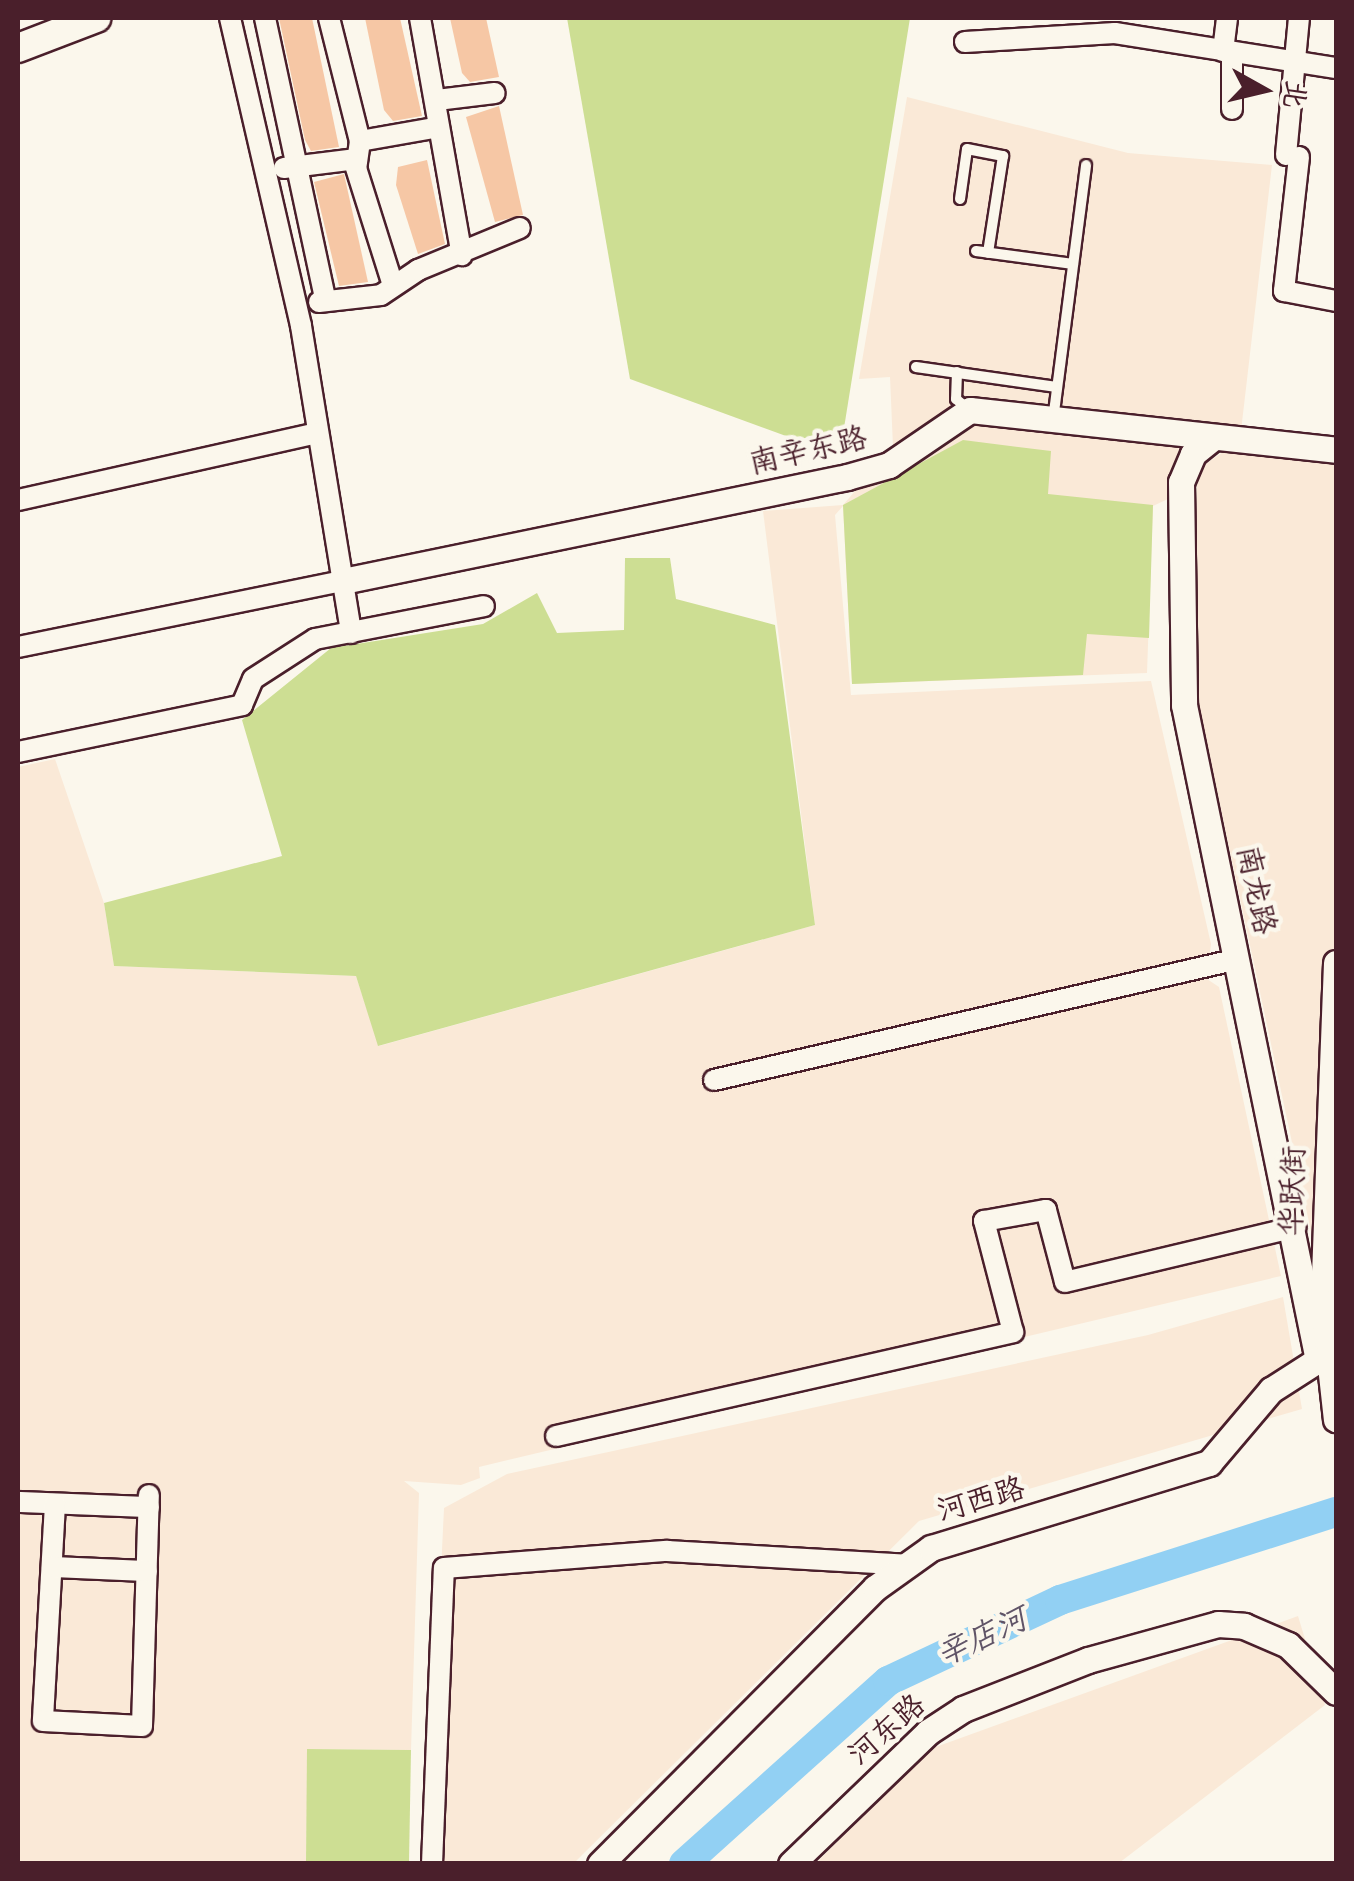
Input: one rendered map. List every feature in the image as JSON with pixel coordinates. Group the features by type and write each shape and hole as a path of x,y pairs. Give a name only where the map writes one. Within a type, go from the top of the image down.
{"main road":[{"path":"18,48 96,18"}],"street":[{"path":"230,18 267,175 318,433 351,633"},
{"path":"265,18 322,300 372,297 520,228"},
{"path":"329,18 392,285"},
{"path":"420,18 437,100 434,128 462,255"},
{"path":"1227,18 1232,109"},
{"path":"1299,18 1284,292 1336,301"},
{"path":"964,42 1115,33 1336,68"},
{"path":"437,100 495,93"},
{"path":"267,175 434,128"},
{"path":"970,410 1210,440 1336,450"},
{"name":"南辛东路","path":"343,581 848,477 890,465 970,410"},
{"path":"18,500 318,433"},
{"name":"南龙路","path":"1210,440 1193,454 1181,482 1182,688 1296,1227 1328,1360"},
{"path":"18,647 343,581"},
{"path":"18,752 242,705 253,679 315,639 484,606"},
{"path":"714,1080 1238,959"},
{"name":"华跃街","path":"1336,963 1325,1176 1328,1360 1336,1418"},
{"path":"556,1436 1013,1332 984,1221 1046,1210 1065,1282 1296,1227"},
{"name":"河西路","path":"600,1864 875,1588 931,1548 1209,1463 1271,1390 1328,1360"},
{"path":"18,1502 149,1501 142,1726 43,1721 55,1504"},
{"path":"432,1864 444,1568 667,1551 907,1565"},
{"path":"52,1568 147,1570"},
{"name":"河东路","path":"791,1864 928,1732 963,1710 1088,1660 1218,1624 1288,1645 1336,1692"}],"lane":[{"path":"960,199 967,149 1002,156 982,252 1073,264"},
{"path":"1052,421 1086,165"},
{"path":"916,366 1057,387"},
{"path":"957,372 956,399 970,410"}],"shaded area":[{"path":"907,97 1128,153 1272,165 1241,431 1184,444 1170,498 1153,506 1147,673 852,684 843,506 835,515 851,695 1151,681 1211,944 1207,979 1219,987 1281,1276 479,1467 480,1478 461,1485 404,1481 419,1493 411,1750 308,1749 306,1863 18,1863 18,767 55,759 104,903 114,966 356,976 379,1046 815,925 763,511 843,505 893,447 890,377 859,379"},
{"path":"1223,452 1336,457 1336,1349 1195,687 1197,470"},
{"path":"1283,1297 1302,1409 919,1521 574,1863 427,1864 444,1508 507,1474 1148,1335"},
{"path":"1298,1616 1325,1705 1119,1863 815,1864 933,1748"}],"green space":[{"path":"567,18 910,18 844,428 797,440 630,379"},
{"path":"963,440 1051,451 1048,494 1153,505 1149,638 1087,634 1083,675 852,684 843,505"},
{"path":"625,558 670,558 676,599 775,625 815,925 378,1046 356,976 114,966 104,903 282,856 242,720 331,648 483,624 537,593 557,633 624,630"},
{"path":"307,1749 411,1750 409,1863 306,1863"}],"building":[{"path":"279,18 312,18 339,147 311,151 305,140"},
{"path":"365,18 400,18 422,116 393,121 384,110"},
{"path":"450,18 486,18 499,77 470,82 462,73"},
{"path":"499,106 523,215 495,222 466,117"},
{"path":"427,160 445,244 418,254 396,185 398,167"},
{"path":"344,174 368,282 339,286 314,182"}],"waterway":[{"name":"辛店河","path":"684,1864 888,1681 1060,1600 1336,1512"}]}
